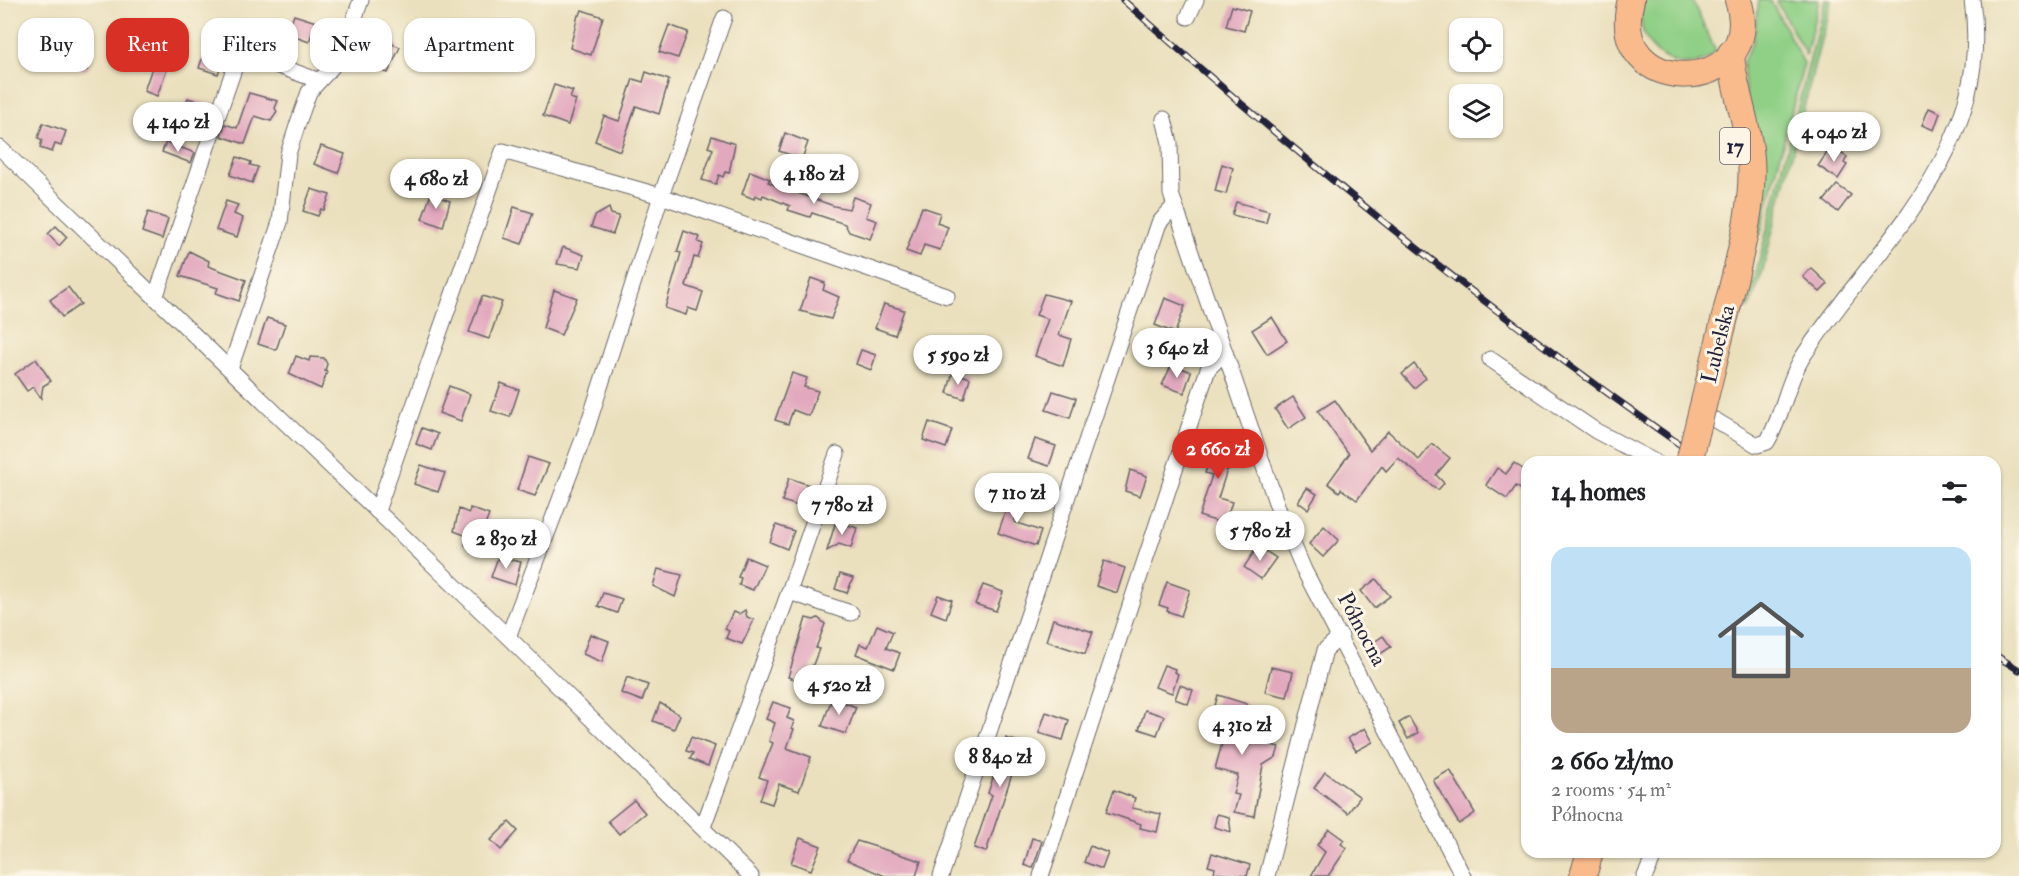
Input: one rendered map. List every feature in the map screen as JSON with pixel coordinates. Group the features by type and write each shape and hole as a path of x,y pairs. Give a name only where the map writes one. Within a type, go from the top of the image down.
{"highway":[{"path":"1631,0 1628,27 1634,45 1644,60 1659,71 1677,76 1705,73 1719,65 1731,53 1742,24 1738,0"},
{"name":"Lubelska","path":"1690,456 1726,313 1752,187 1750,158 1731,53"},
{"name":"Lubelska","path":"1705,73 1721,90 1729,114 1744,226"},
{"path":"1583,876 1588,858"}],"street":[{"path":"230,369 280,222 288,154 309,92 317,80 332,67 344,48 360,0"},
{"path":"1188,17 1196,0"},
{"path":"1715,420 1757,445 1767,442 1801,360 1932,180 1951,145 1968,102 1975,47 1972,0"},
{"path":"508,638 586,431 661,196 724,18"},
{"path":"155,298 235,66 248,55 317,80"},
{"name":"Północna","path":"1164,119 1169,132 1170,182 1175,205 1279,511 1304,570 1341,636 1463,876"},
{"path":"0,148 751,876"},
{"path":"377,511 503,151 661,196 947,296"},
{"path":"941,876 1160,223 1175,205"},
{"path":"1041,876 1208,369 1225,352"},
{"path":"1490,359 1596,431 1644,456"},
{"path":"703,827 837,454"},
{"path":"789,592 851,613"},
{"path":"1268,876 1325,650 1341,636"},
{"path":"1645,876 1653,858"}],"green space":[{"path":"1645,0 1692,0 1716,52 1702,61 1688,64 1673,62 1660,55 1650,44 1643,31 1641,16"},
{"path":"1759,0 1769,0 1774,7 1804,63 1760,235 1756,235 1743,62 1753,41"},
{"path":"1777,0 1819,0 1806,55 1779,6"},
{"path":"1825,0 1831,0 1762,273 1749,308 1745,307 1756,274"}],"building":[{"path":"1232,6 1250,11 1244,31 1226,26"},
{"path":"582,10 603,17 591,55 570,48 578,15"},
{"path":"294,15 310,20 309,42 298,38 298,18 293,18"},
{"path":"669,25 688,32 678,58 659,52"},
{"path":"392,41 394,45 400,47 392,64"},
{"path":"151,72 166,72 157,96 144,91"},
{"path":"646,72 669,80 659,114 636,106 620,151 595,141 604,116 619,121 633,79 643,82"},
{"path":"554,85 573,91 570,98 576,100 568,125 543,116"},
{"path":"249,93 278,101 275,108 277,112 271,121 255,116 245,144 221,136 225,124 237,128"},
{"path":"188,98 209,105 203,122 182,115"},
{"path":"1929,108 1940,113 1934,130 1922,125"},
{"path":"43,123 66,131 61,146 55,144 52,152 40,148 42,140 38,138"},
{"path":"785,133 808,142 802,159 779,151"},
{"path":"712,136 735,144 729,173 725,172 723,177 719,175 716,184 702,180 713,149 708,147"},
{"path":"166,142 195,153 191,163 162,152"},
{"path":"321,146 345,154 338,173 314,164"},
{"path":"1831,147 1847,157 1844,163 1847,165 1838,179 1818,166"},
{"path":"237,157 258,167 252,183 230,175"},
{"path":"1222,164 1233,168 1226,194 1215,191"},
{"path":"750,171 770,179 768,182 775,185 834,206 849,209 853,197 871,203 866,217 877,221 870,239 849,232 845,224 812,213 810,217 788,210 790,206 763,195 762,198 755,195 754,199 742,194"},
{"path":"1837,185 1851,195 1838,212 1824,201"},
{"path":"311,189 330,195 324,210 321,209 318,216 303,211"},
{"path":"431,194 450,201 443,227 422,219"},
{"path":"226,201 238,205 234,214 243,218 237,237 216,230"},
{"path":"1236,202 1269,211 1266,223 1232,215"},
{"path":"514,207 533,213 522,244 504,238"},
{"path":"922,207 940,213 937,223 948,227 940,250 924,245 920,256 906,251"},
{"path":"609,208 611,214 619,216 613,234 591,227 595,216"},
{"path":"148,212 168,219 162,239 142,232"},
{"path":"56,226 67,237 59,246 48,234"},
{"path":"684,231 700,237 698,242 703,244 698,258 694,257 686,286 703,292 697,311 688,308 686,315 665,308 681,253 677,252"},
{"path":"563,247 584,255 580,268 557,264"},
{"path":"189,251 209,261 208,266 246,280 239,301 216,293 218,288 180,276"},
{"path":"1811,268 1828,284 1820,292 1803,277"},
{"path":"811,278 825,283 823,290 839,297 831,319 800,311"},
{"path":"68,287 81,304 62,317 50,300"},
{"path":"554,290 577,298 561,335 543,328"},
{"path":"1044,294 1071,301 1059,335 1071,339 1063,366 1035,356 1048,319 1036,315"},
{"path":"482,296 502,302 489,339 469,332"},
{"path":"1165,298 1185,306 1175,333 1155,325"},
{"path":"884,304 904,310 895,335 875,328"},
{"path":"1272,317 1287,341 1267,354 1252,330"},
{"path":"267,318 285,324 276,350 258,344"},
{"path":"861,350 876,355 871,370 856,364"},
{"path":"296,356 309,361 310,357 324,358 327,372 321,389 289,374"},
{"path":"36,359 51,381 43,386 41,398 33,387 27,391 15,374"},
{"path":"1172,364 1191,372 1184,393 1162,385"},
{"path":"1414,364 1426,378 1414,388 1402,374"},
{"path":"953,372 970,378 964,399 947,393"},
{"path":"792,373 807,378 804,387 818,391 809,416 793,410 788,424 775,420"},
{"path":"501,383 519,390 510,417 491,411"},
{"path":"449,386 470,394 461,421 439,413"},
{"path":"1053,391 1076,398 1070,418 1046,410"},
{"path":"1293,397 1306,417 1288,429 1275,409"},
{"path":"1335,400 1370,450 1388,431 1419,460 1432,444 1450,458 1436,475 1444,483 1438,490 1398,458 1386,471 1382,466 1357,500 1341,489 1339,492 1328,483 1349,454 1318,411"},
{"path":"929,422 952,430 946,448 923,440"},
{"path":"422,428 438,434 432,450 416,444"},
{"path":"1214,437 1238,445 1234,466 1227,470 1218,498 1232,502 1225,524 1199,516 1212,475 1205,473 1209,462 1205,461"},
{"path":"1035,439 1056,446 1049,466 1028,459"},
{"path":"528,457 549,464 535,496 517,490"},
{"path":"1514,463 1521,468 1521,489 1516,486 1507,499 1486,485 1497,468 1506,474"},
{"path":"421,465 445,473 438,492 414,484"},
{"path":"1130,470 1147,476 1140,496 1125,491"},
{"path":"789,478 812,486 805,508 782,501"},
{"path":"1307,488 1317,494 1308,509 1298,502"},
{"path":"1012,493 1022,496 1014,522 1041,531 1036,546 998,533"},
{"path":"470,508 489,515 481,536 486,537 481,550 465,545 467,536 454,531 459,509 469,513"},
{"path":"836,521 857,528 851,548 839,544 827,551"},
{"path":"776,525 794,531 787,549 770,542"},
{"path":"1324,526 1339,540 1323,557 1309,544"},
{"path":"1258,546 1276,558 1261,579 1244,567"},
{"path":"498,557 521,562 515,585 491,577"},
{"path":"746,557 765,565 753,590 739,585 741,578 738,577"},
{"path":"1104,561 1125,568 1117,593 1096,586"},
{"path":"658,569 682,575 675,597 653,586"},
{"path":"840,574 853,578 847,593 835,589"},
{"path":"1376,579 1390,596 1374,608 1361,591"},
{"path":"1167,582 1190,590 1181,616 1159,605"},
{"path":"983,585 1003,592 996,611 975,604"},
{"path":"603,593 622,599 617,613 598,606"},
{"path":"938,595 952,600 946,618 931,612"},
{"path":"745,610 747,617 754,620 742,644 726,638 729,631 725,629 733,612 739,614"},
{"path":"806,618 814,620 818,618 825,624 816,648 819,649 806,683 788,677"},
{"path":"1053,619 1093,632 1085,654 1046,641"},
{"path":"877,625 893,632 886,648 900,653 894,669 856,654 860,644 868,647"},
{"path":"590,634 609,641 602,662 583,654"},
{"path":"1383,636 1391,647 1374,658 1367,647"},
{"path":"1164,665 1175,669 1174,672 1178,674 1172,693 1155,687"},
{"path":"1271,667 1293,672 1287,697 1265,692"},
{"path":"627,677 648,685 642,701 621,693"},
{"path":"1180,685 1193,690 1188,704 1175,699"},
{"path":"1218,695 1247,704 1241,727 1248,729 1246,738 1279,747 1276,757 1263,765 1254,816 1234,812 1239,795 1233,794 1238,775 1215,769 1230,714 1214,709"},
{"path":"832,698 856,707 846,734 822,726"},
{"path":"773,702 791,708 787,718 794,721 792,728 794,729 787,748 811,757 799,791 779,784 772,804 760,800 767,780 759,777 773,743 769,741 775,723 766,719"},
{"path":"660,703 680,715 674,729 653,721"},
{"path":"1145,710 1164,716 1157,735 1139,729"},
{"path":"1046,712 1069,720 1063,740 1039,733"},
{"path":"1409,717 1418,733 1408,739 1399,723"},
{"path":"1365,728 1373,742 1356,751 1348,738"},
{"path":"691,737 715,746 708,766 690,759 693,753 686,751"},
{"path":"1006,738 1029,745 1022,767 1015,765 986,852 974,848 992,795 988,793"},
{"path":"1450,770 1475,813 1459,824 1433,780"},
{"path":"1325,772 1360,797 1348,813 1314,788"},
{"path":"1114,790 1135,798 1132,808 1161,814 1157,832 1140,828 1141,824 1106,812"},
{"path":"634,800 645,813 619,834 608,821"},
{"path":"1217,814 1229,817 1231,832 1214,827"},
{"path":"509,822 518,831 501,850 491,840"},
{"path":"1329,829 1344,840 1341,844 1347,848 1328,876 1311,876 1325,852 1317,845"},
{"path":"800,838 821,846 811,870 791,863"},
{"path":"1032,838 1042,841 1033,868 1024,865"},
{"path":"857,841 921,861 916,876 885,876 847,860"},
{"path":"1090,846 1108,853 1102,869 1084,862"},
{"path":"1212,853 1250,865 1247,876 1214,873 1215,868 1208,866"}],"railway":[{"path":"1123,0 1263,122 1407,240 1554,354 1697,456"},
{"path":"2001,659 2019,670"}]}
